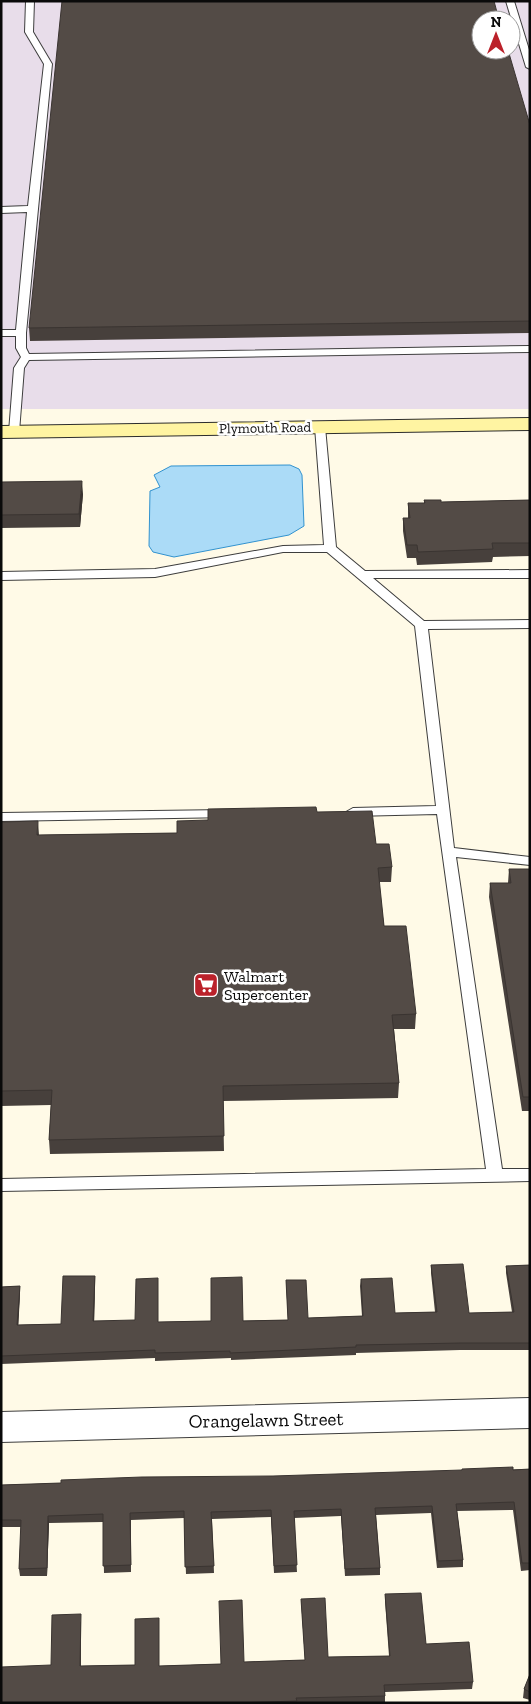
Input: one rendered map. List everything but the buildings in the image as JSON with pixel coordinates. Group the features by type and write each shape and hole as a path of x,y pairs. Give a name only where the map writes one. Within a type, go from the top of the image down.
{"main road":[{"name":"Plymouth Road","path":"8,432 530,424"}],"street":[{"name":"Orangelawn Street","path":"1,1427 530,1413"}],"lane":[{"path":"26,357 21,348 21,333 48,64 29,32 30,1"},
{"path":"510,1 530,67"},
{"path":"1,210 32,209"},
{"path":"1,333 21,333"},
{"path":"26,357 530,349"},
{"path":"8,432 19,368 26,357"},
{"path":"320,427 330,548"},
{"path":"1,576 155,573 283,549 330,548 421,625 530,624"},
{"path":"362,575 530,574"},
{"path":"421,625 442,810 495,1176"},
{"path":"337,812 442,810"},
{"path":"1,817 245,813"},
{"path":"448,852 530,861"},
{"path":"1,1185 530,1175"}],"shaded area":[{"path":"1,1 530,1 530,409 1,409"}],"water":[{"path":"290,465 299,469 302,475 304,526 289,535 174,557 153,552 149,546 150,491 160,487 154,475 171,466"}],"place":[{"name":"Walmart Supercenter","path":"206,985"}]}
